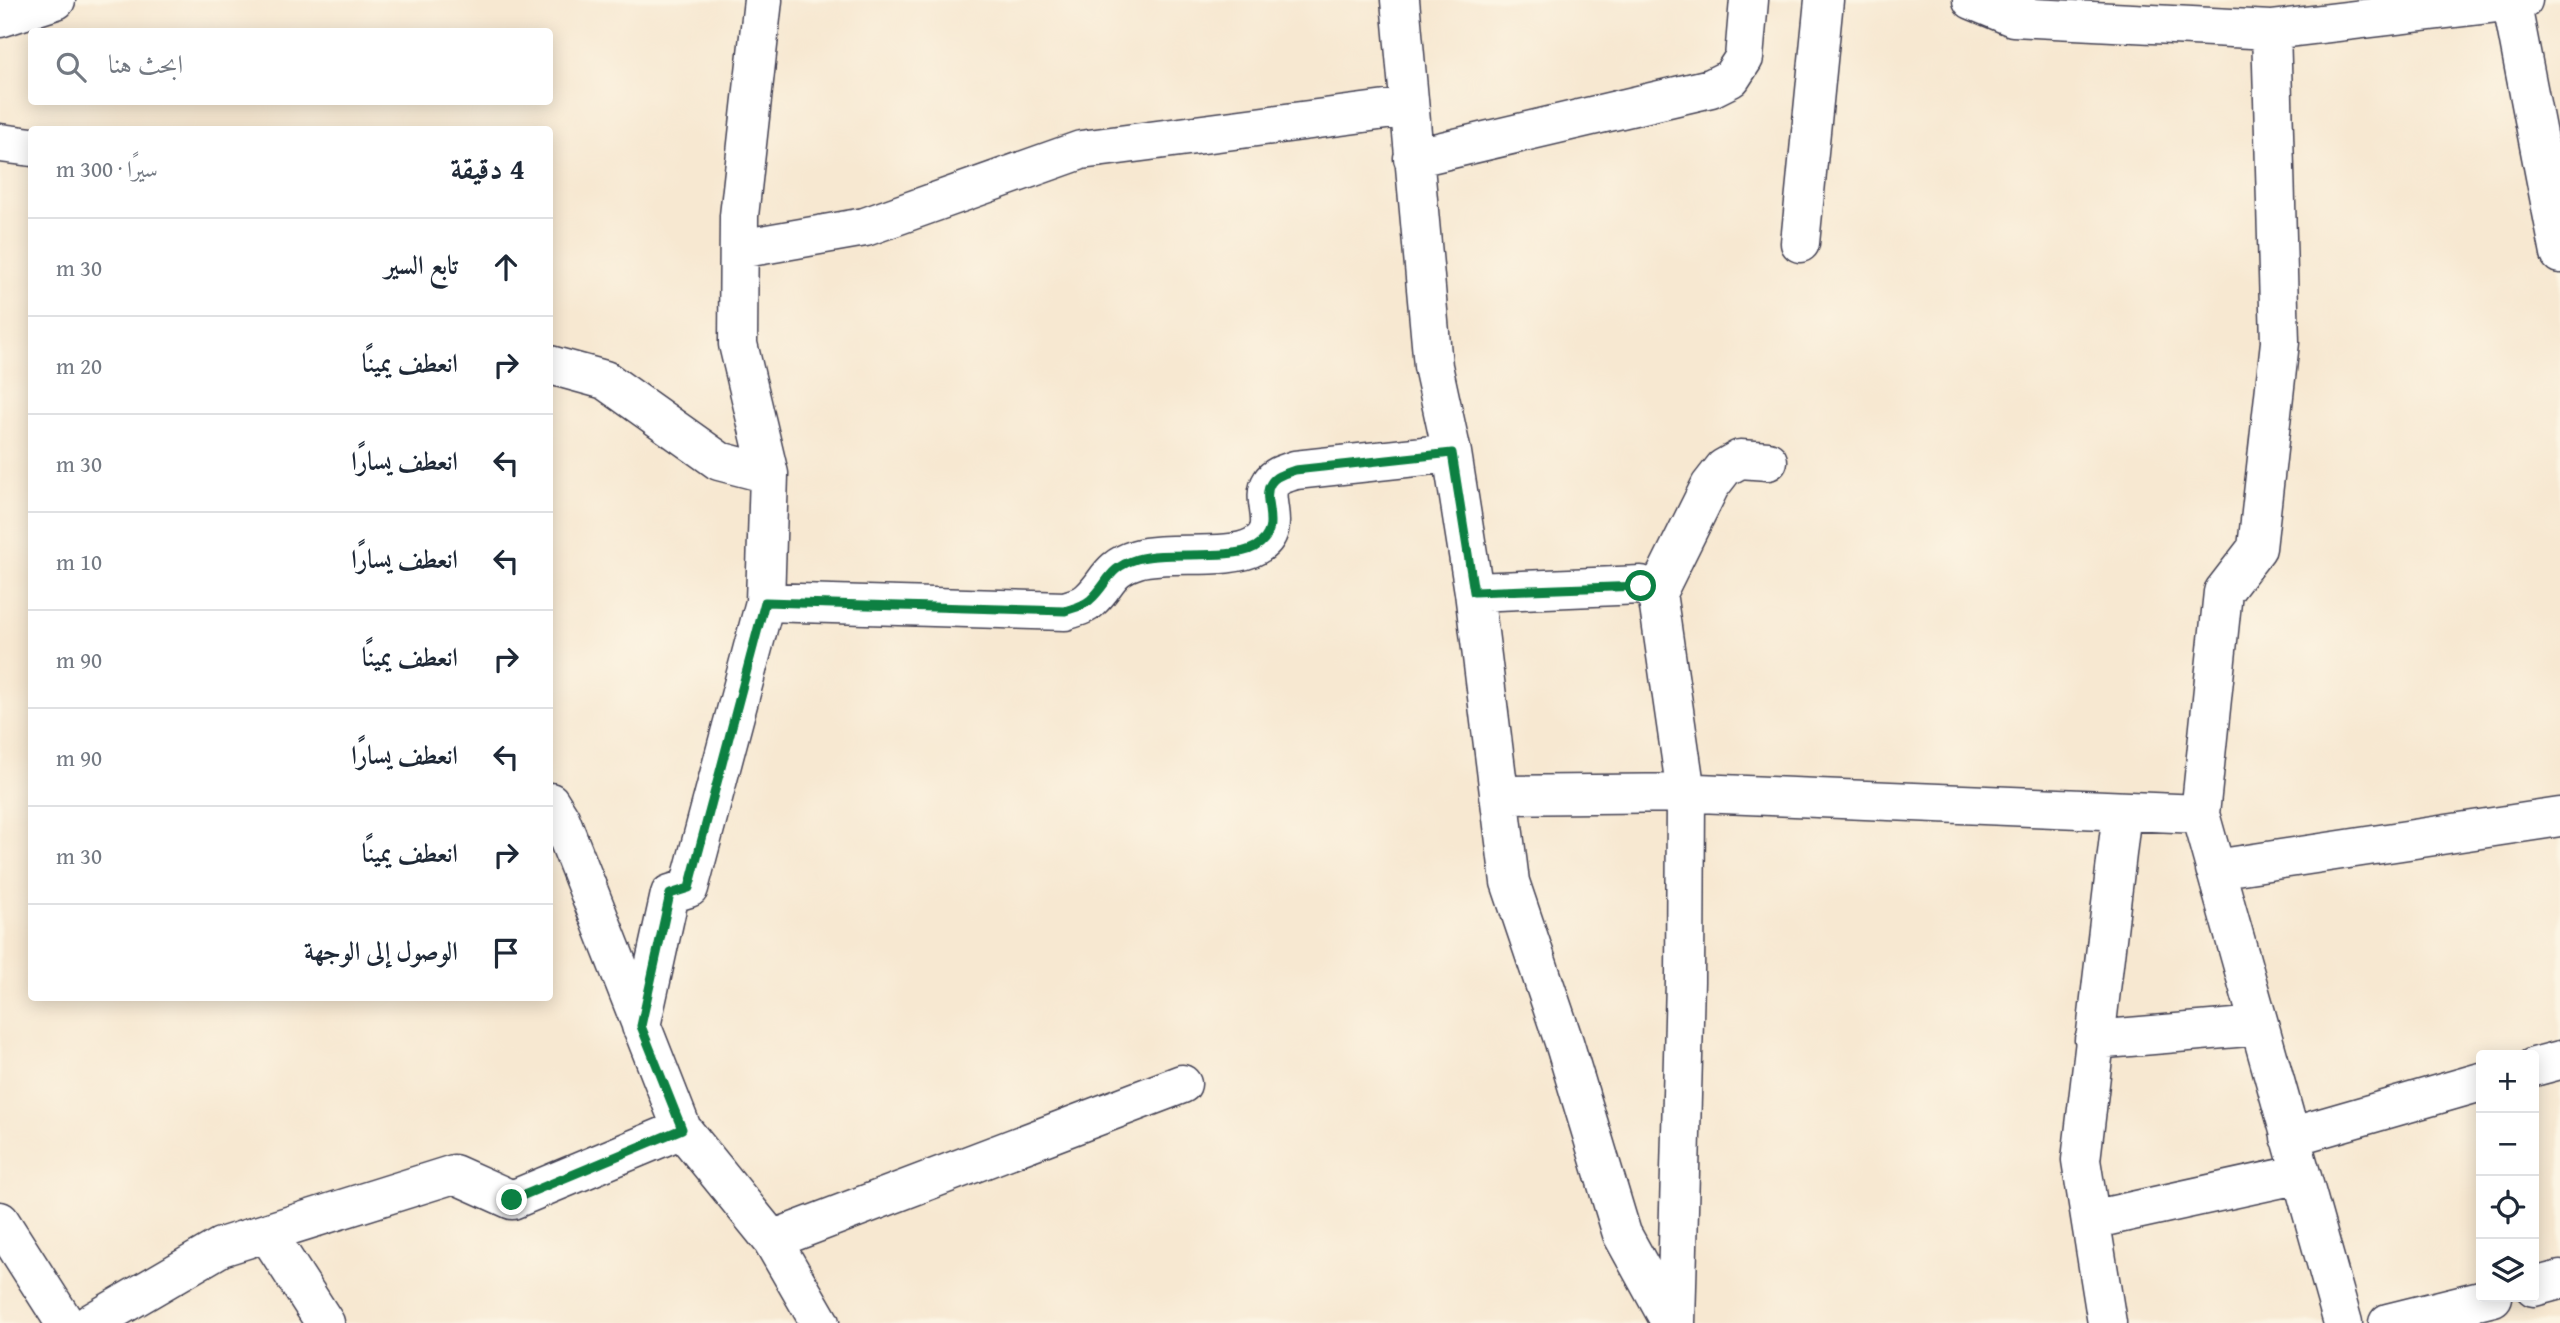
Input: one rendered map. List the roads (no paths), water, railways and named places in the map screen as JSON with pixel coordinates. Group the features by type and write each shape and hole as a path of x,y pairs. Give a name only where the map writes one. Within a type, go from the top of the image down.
{"street":[{"path":"0,18 56,0"},
{"path":"641,1026 670,894 689,888 765,602 769,474 738,344 739,216 763,0"},
{"path":"1399,0 1433,366 1452,453 1474,592 1510,882 1622,1234 1674,1323"},
{"path":"1413,158 1711,88 1731,78 1744,58 1749,0"},
{"path":"1800,243 1824,0"},
{"path":"1972,0 2012,16 2136,12 2271,30 2515,0 2560,254"},
{"path":"2271,30 2280,342 2256,548 2223,592 2200,814 2343,1323"},
{"path":"739,249 865,227 1081,150 1409,107"},
{"path":"0,143 28,146"},
{"path":"553,366 605,380 719,461 769,474"},
{"path":"765,602 1065,611 1088,602 1111,571 1138,558 1234,552 1254,548 1267,537 1270,524 1269,490 1271,482 1280,475 1295,470 1452,453"},
{"path":"1674,1323 1685,982 1686,793 1657,593 1710,486 1724,468 1740,459 1768,461"},
{"path":"1474,592 1641,586 1657,593"},
{"path":"1499,795 1686,793 2200,814"},
{"path":"553,808 560,818 682,1129 772,1240 820,1323"},
{"path":"2107,1323 2081,1160 2122,811"},
{"path":"2215,869 2560,817"},
{"path":"2094,1040 2259,1026"},
{"path":"2539,1066 2560,1060"},
{"path":"2290,1137 2476,1083"},
{"path":"772,1240 1182,1084"},
{"path":"91,1323 221,1247 454,1174 512,1200 682,1129"},
{"path":"2091,1220 2301,1174"},
{"path":"0,1221 65,1323"},
{"path":"267,1233 325,1323"},
{"path":"2539,1286 2560,1280"},
{"path":"2388,1323 2476,1301"}]}
